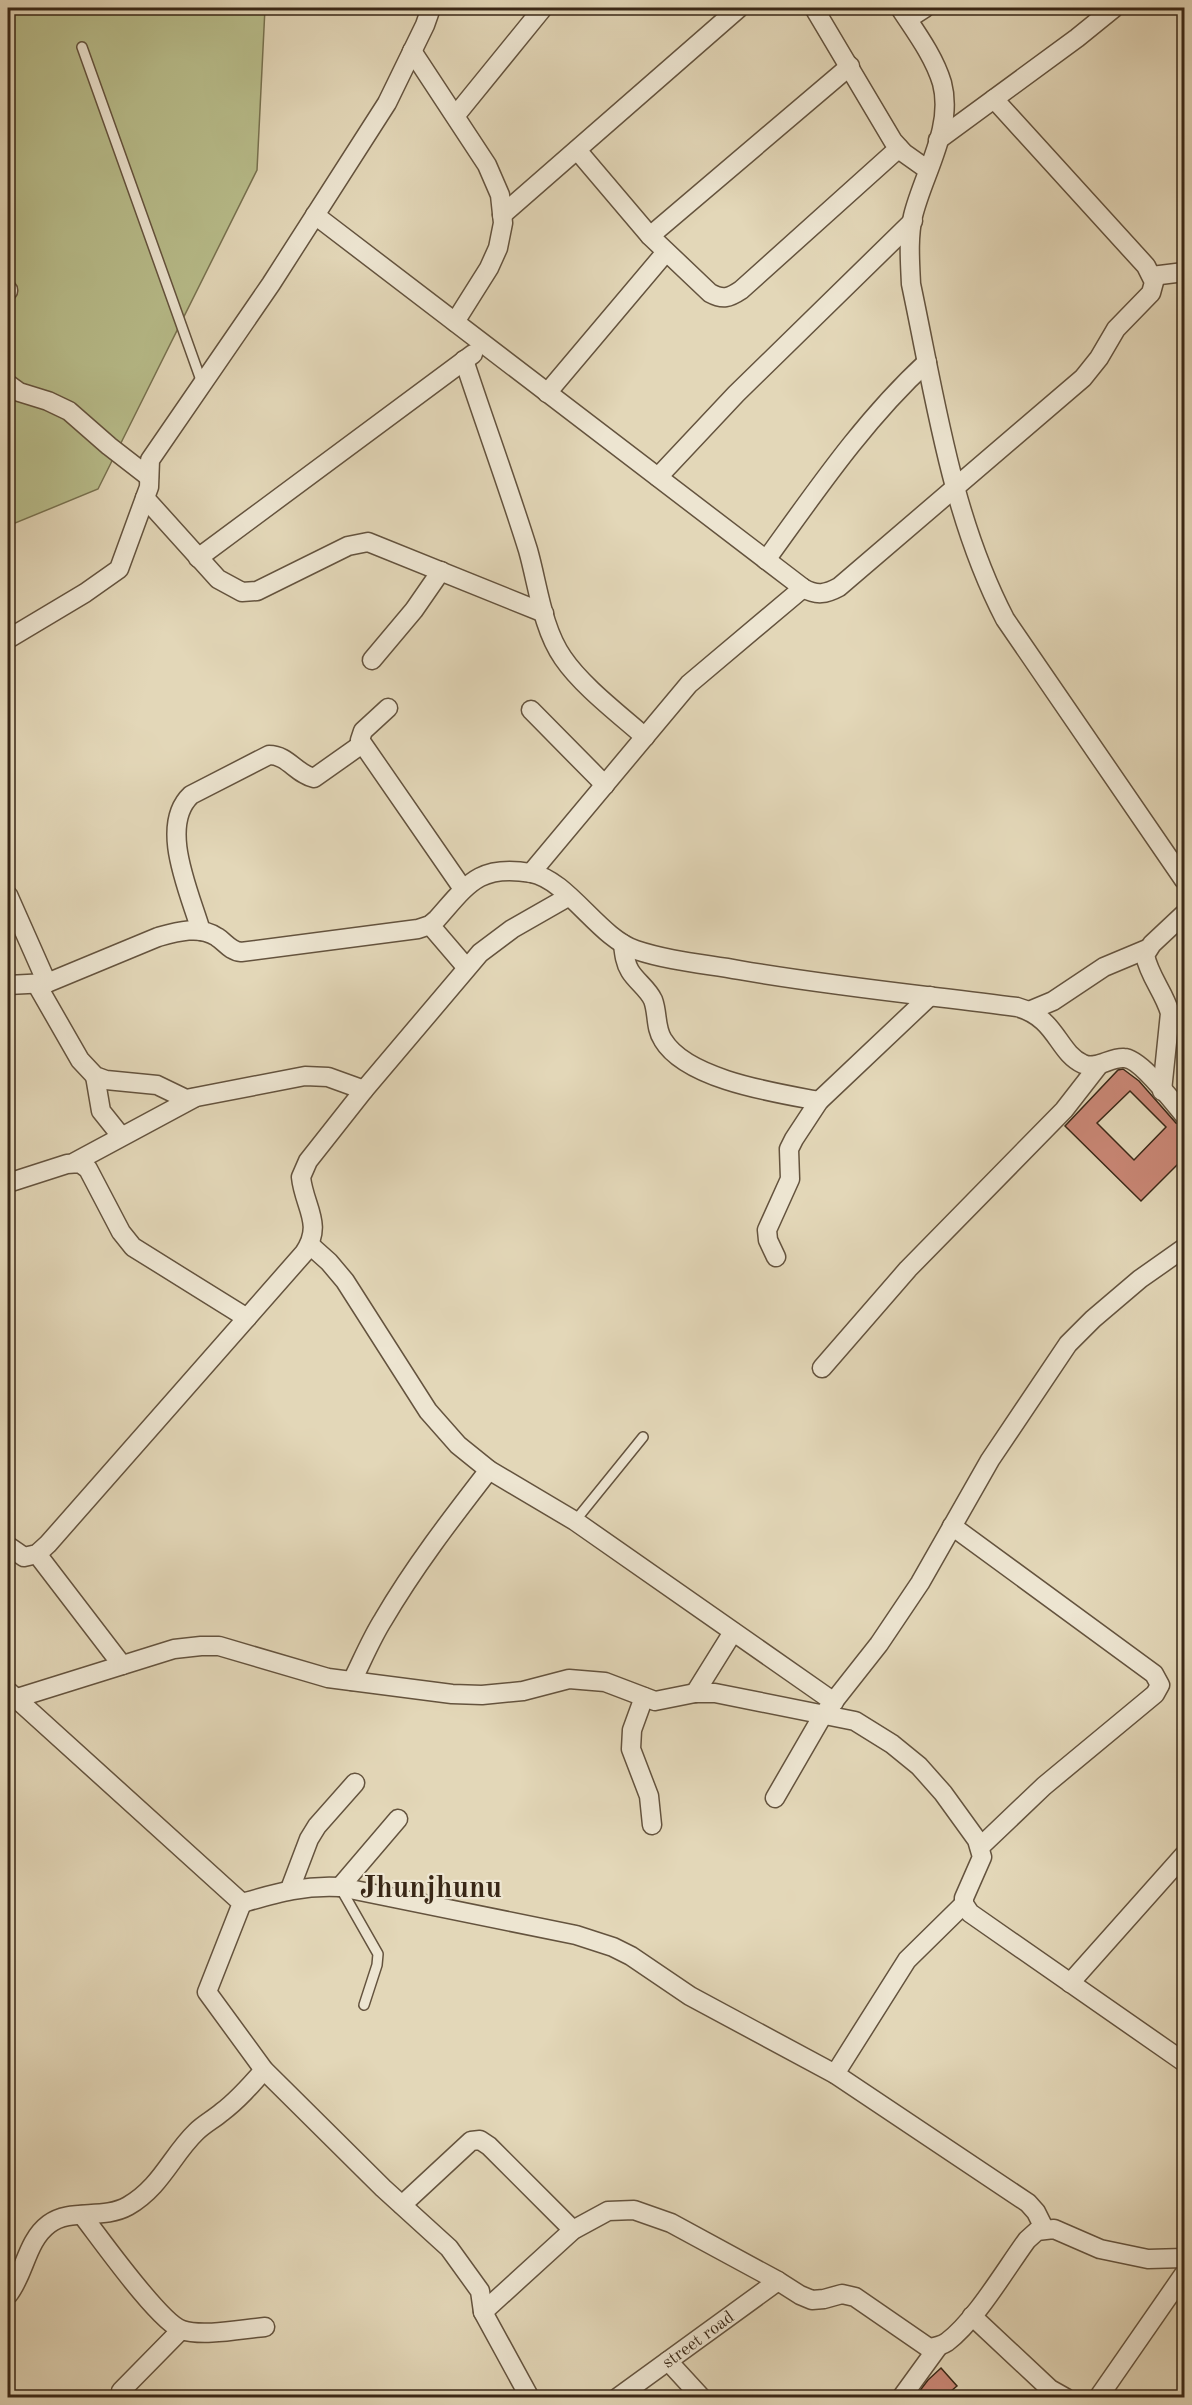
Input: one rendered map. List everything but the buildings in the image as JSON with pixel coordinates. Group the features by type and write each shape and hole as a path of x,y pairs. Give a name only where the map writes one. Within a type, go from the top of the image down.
{"street":[{"path":"8,639 86,593 119,568 145,498 150,460 271,284 387,103 431,8"},
{"path":"456,115 543,8"},
{"path":"502,215 739,8"},
{"path":"814,8 887,132 899,148 928,170"},
{"path":"925,8 904,14 924,46 942,84 943,117 913,220 910,240 911,284 954,488 990,590 1005,618 1185,880"},
{"path":"938,140 1077,38 1114,8"},
{"path":"412,51 487,165 500,195 503,223 498,248 489,268 455,322"},
{"path":"650,236 850,66"},
{"path":"315,215 765,560 803,588 820,594 839,587 1083,378 1099,358 1116,329 1151,293 1154,282 1152,276 994,99"},
{"path":"577,150 650,236 710,293 719,298 732,296 899,148"},
{"path":"658,477 736,394 913,220"},
{"path":"547,393 666,252"},
{"path":"1152,276 1185,272"},
{"path":"198,558 485,345"},
{"path":"464,360 528,552 544,613 564,659 645,737"},
{"path":"765,560 842,455 873,417 895,392 927,362"},
{"path":"8,384 19,392 57,404 69,411 149,477"},
{"path":"145,498 218,579 242,592 257,591 360,542 368,542 544,613"},
{"path":"372,660 414,610 441,571"},
{"path":"531,873 696,677 803,588"},
{"path":"388,708 361,734 362,744 463,888"},
{"path":"531,710 605,785"},
{"path":"201,931 176,841 178,812 183,803 191,795 269,754 285,758 303,774 314,778 362,744"},
{"path":"8,985 42,984 158,936 176,932 210,933 232,950 241,952 403,932 430,924 474,878 486,873 531,873 542,877 623,944 633,949 663,957 789,978 1029,1011 1049,1026 1077,1060 1091,1066 1116,1059 1130,1059 1141,1067 1185,1115"},
{"path":"8,895 42,984 80,1060 95,1076 105,1080 157,1085 183,1098 305,1076 328,1077 364,1090"},
{"path":"8,1546 24,1557 37,1554 48,1545 310,1245 314,1230 302,1185 302,1170 364,1090 466,967 493,941 568,897"},
{"path":"1162,1090 1170,1013 1144,955 1185,914"},
{"path":"430,924 466,967"},
{"path":"623,944 629,969 653,1002 661,1036 669,1049 700,1070 745,1086 819,1101"},
{"path":"1029,1011 1053,1001 1104,967 1147,950"},
{"path":"776,1257 768,1240 767,1230 790,1179 789,1149 794,1138 819,1101 930,996"},
{"path":"822,1368 908,1269 1064,1110 1099,1065"},
{"path":"95,1076 101,1111 121,1136"},
{"path":"8,1183 75,1162 198,1096"},
{"path":"75,1162 88,1169 121,1232 133,1247 247,1318"},
{"path":"310,1245 345,1281 428,1411 458,1445 489,1470 575,1521 733,1632 829,1708 892,1744 943,1793 980,1847 982,1857 966,1890 964,1904 908,1960 835,2074"},
{"path":"775,1798 829,1708 879,1644 915,1591 996,1450 1068,1344 1093,1319 1140,1279 1185,1248"},
{"path":"352,1681 381,1622 427,1550 489,1470"},
{"path":"952,1526 1154,1674 1160,1685 1155,1694 1051,1780 980,1847"},
{"path":"37,1554 122,1665"},
{"path":"695,1693 733,1632"},
{"path":"12,1695 174,1649 219,1646 328,1678 452,1694 482,1695 523,1691 569,1679 605,1682 655,1701 695,1693 714,1692 829,1708"},
{"path":"12,1695 242,1903"},
{"path":"644,1697 632,1730 631,1749 650,1796 652,1825"},
{"path":"290,1889 309,1839 317,1826 355,1783"},
{"path":"340,1887 398,1819"},
{"path":"1070,1983 1185,1855"},
{"path":"242,1903 290,1889 316,1886 340,1887 576,1935 613,1947 639,1961 708,2007 835,2074 1028,2203 1036,2212 1044,2228"},
{"path":"242,1903 207,1992 264,2070 448,2248 480,2291 483,2312 530,2397"},
{"path":"964,1904 980,1921 1185,2062"},
{"path":"8,2295 16,2284 31,2246 50,2223 66,2216 101,2216 129,2205 163,2177 195,2133 239,2098 264,2070"},
{"path":"402,2205 471,2141 480,2140 489,2146 573,2230"},
{"path":"483,2312 573,2230 608,2211 634,2210 671,2223 812,2300 842,2294 855,2297 929,2348 938,2347 947,2342 972,2316 1027,2240 1037,2230 1054,2229 1100,2249 1148,2259 1185,2258"},
{"path":"82,2215 157,2310 167,2321 181,2330 194,2332 265,2327"},
{"path":"1098,2397 1185,2274"},
{"name":"street road","path":"617,2397 778,2281"},
{"path":"972,2316 1050,2389 1066,2397"},
{"path":"121,2391 181,2330"},
{"path":"901,2397 938,2347"},
{"path":"668,2361 702,2397"}],"lane":[{"path":"82,47 201,383"},
{"path":"575,1521 643,1437"},
{"path":"340,1887 378,1954 377,1965 364,2005"}],"green space":[{"path":"8,8 265,8 257,170 98,489 8,526"}],"district":[{"name":"Jhunjhunu","path":"431,1887"}]}
